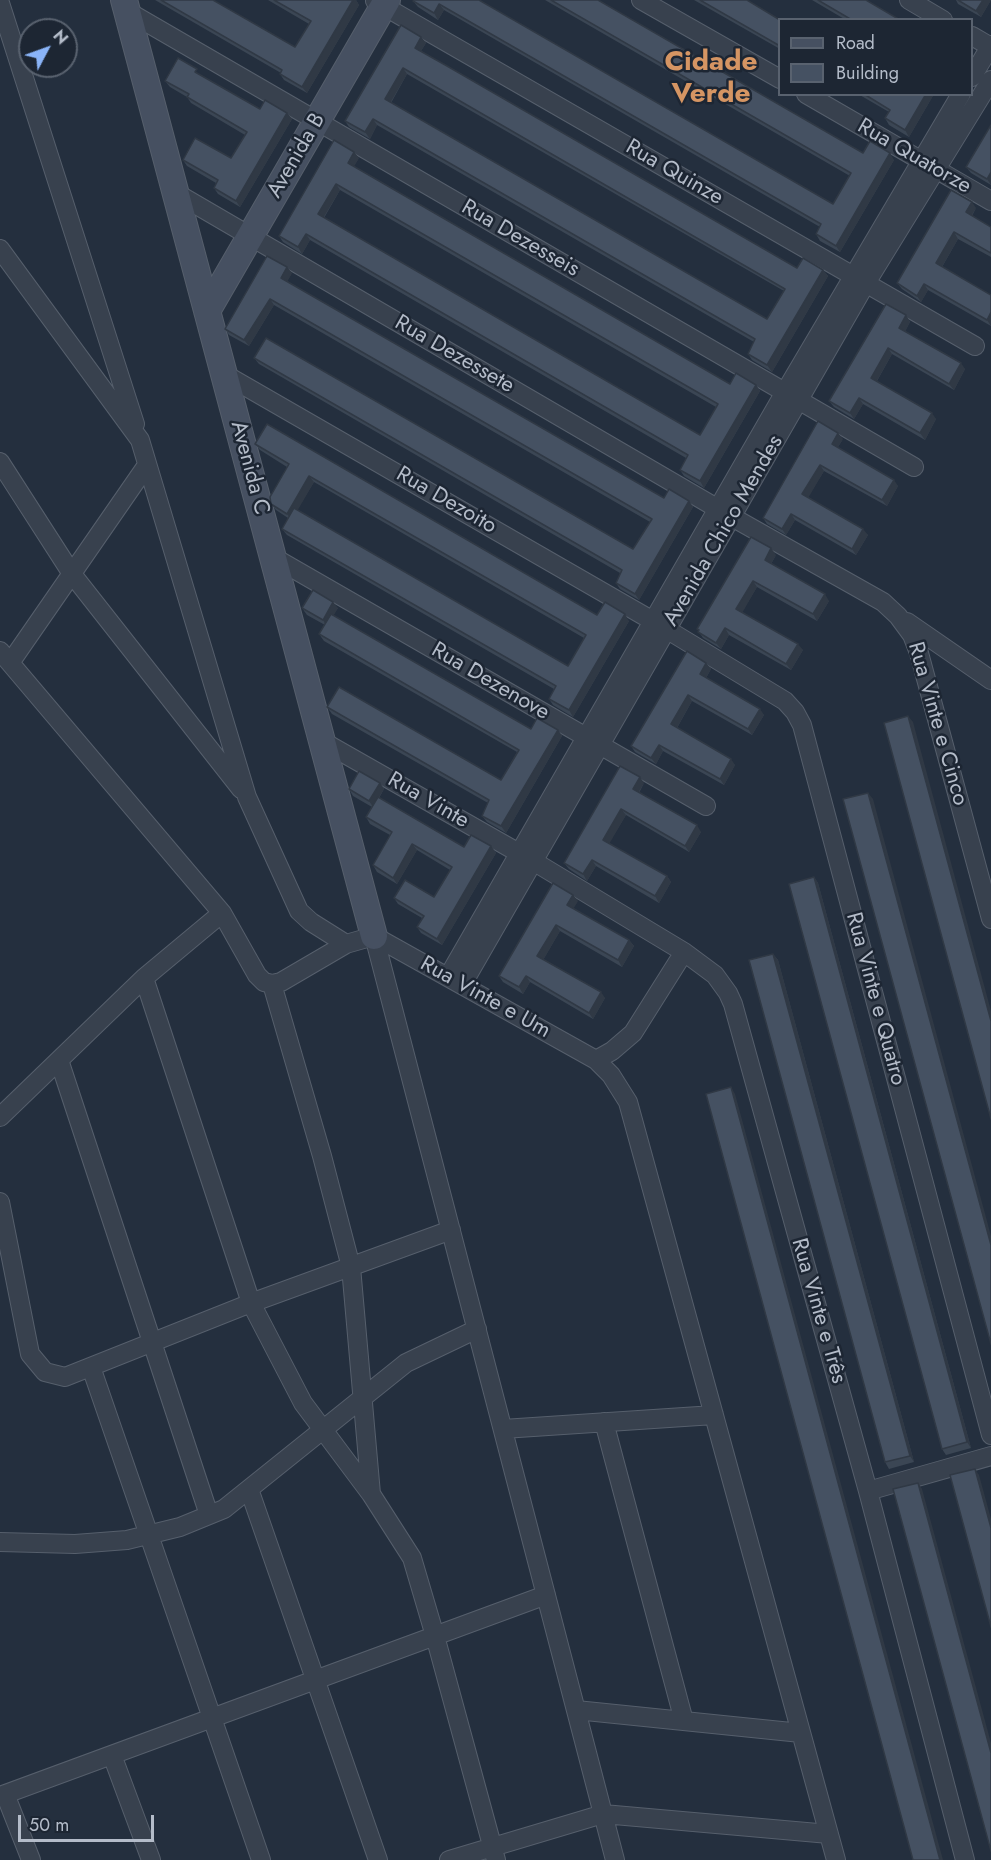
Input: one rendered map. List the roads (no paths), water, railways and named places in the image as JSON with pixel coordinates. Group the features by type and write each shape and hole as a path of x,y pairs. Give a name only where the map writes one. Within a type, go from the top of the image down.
{"street":[{"path":"641,0 778,78"},
{"path":"909,0 940,18"},
{"name":"Avenida B","path":"207,311 317,121 382,2"},
{"name":"Rua Quinze","path":"382,2 975,346"},
{"path":"0,3 5,41 140,440 247,796 299,911 311,922 346,944"},
{"name":"Rua Dezesseis","path":"125,6 317,121 914,467"},
{"name":"Avenida C","path":"125,6 374,936"},
{"path":"973,37 991,46 973,75"},
{"name":"Avenida Chico Mendes","path":"928,165 991,80"},
{"name":"Rua Quatorze","path":"809,96 991,201"},
{"name":"Avenida Chico Mendes","path":"455,981 792,396 928,165 960,96"},
{"name":"Rua Dezessete","path":"176,193 725,513"},
{"path":"0,250 140,440"},
{"name":"Rua Dezoito","path":"224,374 660,625"},
{"path":"0,462 72,574 247,796"},
{"path":"147,465 72,574 5,657 222,913 256,975 264,982 272,984 281,981 346,944 374,936 615,1860"},
{"name":"Rua Vinte e Cinco","path":"725,513 883,602 898,616 912,635 920,653 991,919"},
{"name":"Rua Dezenove","path":"273,557 706,806"},
{"path":"898,616 991,680"},
{"name":"Rua Vinte e Quatro","path":"660,625 785,701 795,712 802,725 991,1435"},
{"name":"Rua Vinte","path":"322,741 526,857"},
{"name":"Rua Vinte e Três","path":"526,857 684,952 715,975 723,984 733,1004 868,1491 965,1860"},
{"path":"0,1117 144,978 222,913"},
{"name":"Rua Vinte e Um","path":"374,936 596,1060 611,1075 628,1102 836,1860"},
{"path":"596,1060 612,1051 633,1033 684,952"},
{"path":"144,978 251,1303 303,1403 371,1494 412,1558 494,1854"},
{"path":"272,984 322,1156 351,1267 371,1494"},
{"path":"58,1060 208,1515"},
{"path":"0,1202 30,1354 45,1372 65,1377 251,1303 451,1230"},
{"path":"0,1542 75,1544 127,1540 180,1527 224,1509 406,1363 477,1329"},
{"path":"91,1367 261,1860"},
{"path":"503,1429 714,1414"},
{"path":"604,1422 684,1721"},
{"path":"868,1491 991,1456"},
{"path":"249,1490 378,1860"},
{"path":"31,1860 3,1795 546,1595"},
{"path":"576,1710 801,1733"},
{"path":"112,1755 151,1860"},
{"path":"449,1860 494,1854 603,1815 828,1834"}],"district":[{"name":"Cidade Verde","path":"711,79"}]}
